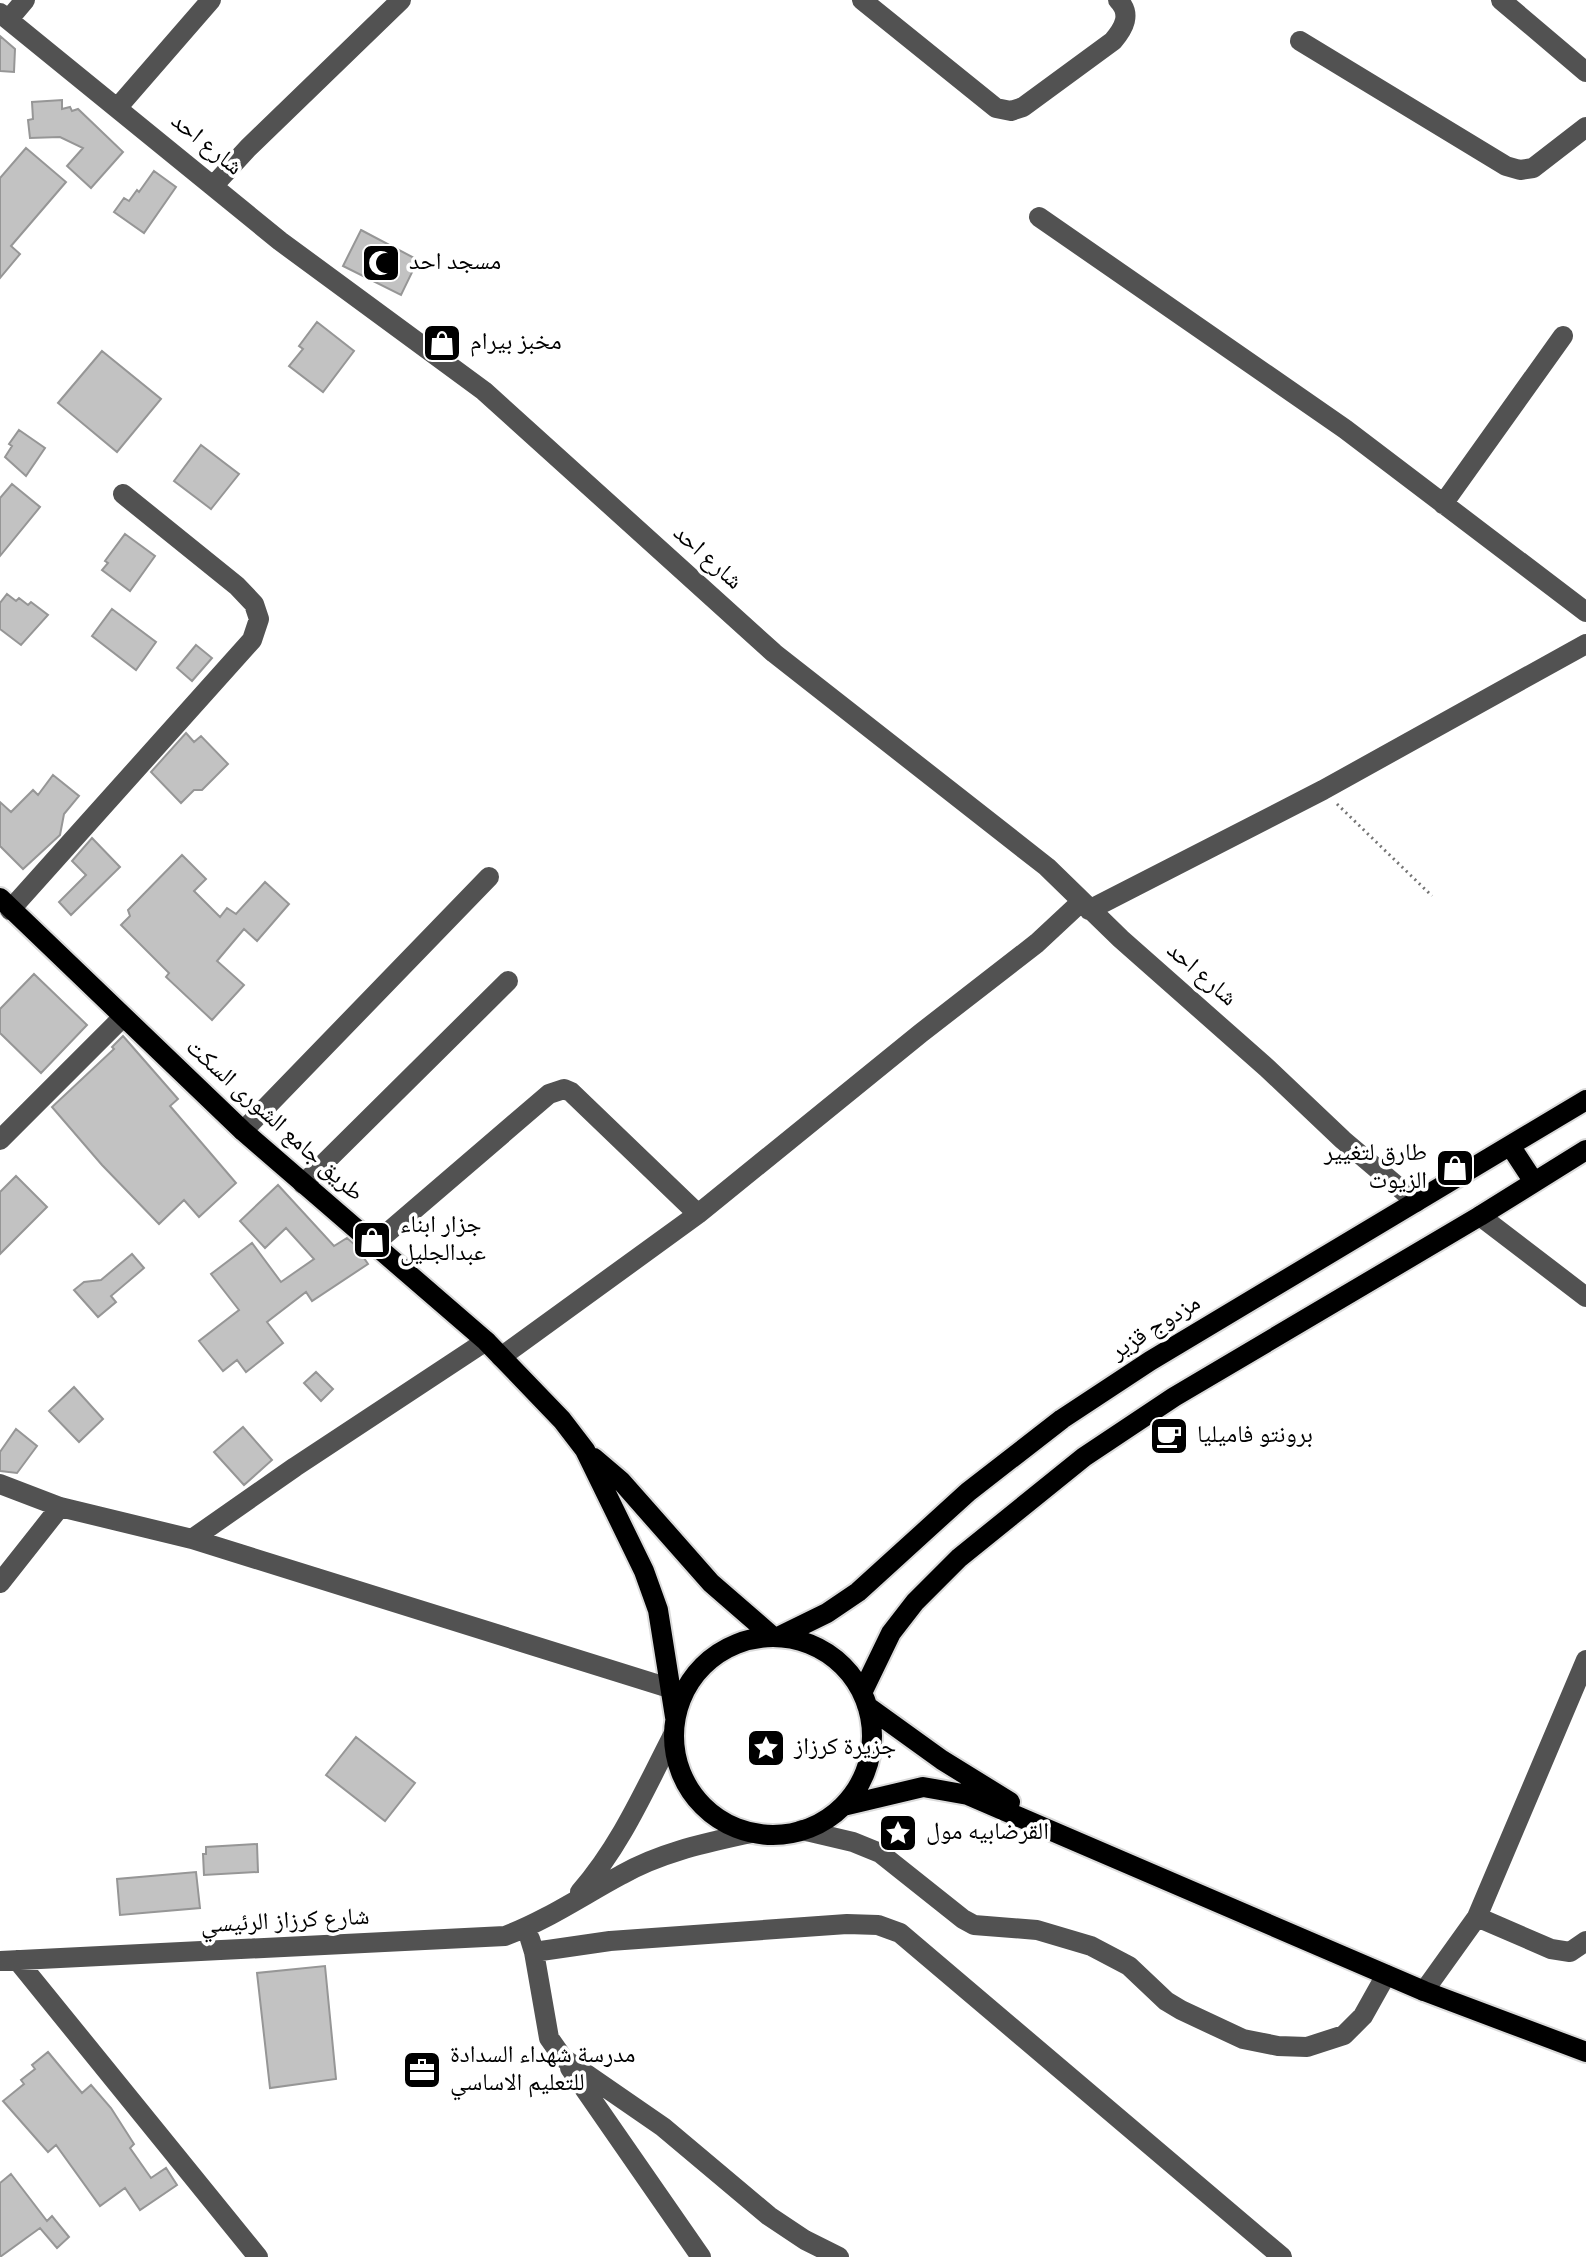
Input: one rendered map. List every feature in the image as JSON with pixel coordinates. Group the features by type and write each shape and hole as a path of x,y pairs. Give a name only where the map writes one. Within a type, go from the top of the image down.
{"main road":[{"name":"طريق جامع الشورى السكت","path":"5,904 243,1131 486,1341 562,1420 585,1450 644,1571 658,1610 675,1725"},
{"name":"مزدوج قزير","path":"775,1636 827,1613 858,1592 968,1492 1062,1419 1150,1361 1586,1100"},
{"path":"1511,1147 1534,1182"},
{"path":"865,1699 891,1633 915,1602 968,1550 1084,1457 1174,1397 1586,1150"},
{"path":"585,1450 621,1481 711,1583 775,1636"},
{"path":"775,1636 799,1640 819,1648 836,1660 851,1675 865,1699 871,1721 871,1751 861,1781 843,1806 828,1818 802,1830 771,1835 751,1833 716,1817 689,1789 675,1752 675,1725 682,1695 694,1675 728,1647 750,1639 775,1636"},
{"path":"865,1699 942,1760 1061,1834"},
{"path":"843,1806 906,1789 937,1788 968,1795 1424,1991 1586,2052"}],"street":[{"path":"4,16 25,0"},
{"path":"118,107 211,0"},
{"path":"214,185 401,0"},
{"path":"862,0 996,108 1011,111 1023,107 1113,41 1126,18 1124,6 1118,0"},
{"path":"1501,0 1586,72"},
{"name":"شارع احد","path":"4,16 280,241 484,391 774,653 1047,867 1085,906 1416,1202"},
{"path":"1300,41 1506,166 1520,170 1533,168 1586,127"},
{"path":"1039,217 1345,429 1586,612"},
{"path":"1443,504 1563,336"},
{"path":"5,904 252,640 259,619 254,604 237,586 123,494"},
{"path":"501,1357 698,1214 921,1033 1085,906 1323,790 1586,644"},
{"path":"243,1131 489,877"},
{"path":"303,1184 508,981"},
{"path":"0,1140 123,1017"},
{"path":"373,1245 549,1094 564,1089 571,1092 698,1214"},
{"path":"1480,1216 1586,1297"},
{"path":"192,1539 486,1341"},
{"path":"0,1484 60,1507 192,1539 669,1688"},
{"path":"0,1583 60,1507"},
{"path":"1424,1991 1477,1917 1586,1660"},
{"name":"شارع كرزاز الرئيسي","path":"566,1907 610,1854 675,1725"},
{"path":"802,1830 853,1842 880,1853 974,1925 1037,1930 1091,1946 1129,1966 1173,2006 1243,2039 1278,2046 1307,2047 1344,2035 1363,2016 1386,1975"},
{"name":"شارع كرزاز الرئيسي","path":"9,1961 505,1936 526,1928 651,1860 689,1847 751,1833"},
{"path":"1477,1917 1551,1949 1570,1952 1586,1941"},
{"path":"534,1952 626,1939 847,1924 878,1925 900,1933 1282,2257"},
{"path":"526,1928 534,1952 549,2038 701,2257"},
{"path":"9,1961 258,2257"},
{"path":"563,2058 663,2127 769,2216 805,2240 839,2257"}],"path":[{"path":"1323,790 1432,896"}],"building":[{"path":"0,36 15,49 14,72 0,71"},
{"path":"62,100 62,109 78,109 123,152 91,188 67,166 83,148 60,137 30,138 28,120 33,119 32,102"},
{"path":"26,148 66,182 11,246 20,254 0,278 0,178"},
{"path":"154,171 176,187 144,233 114,212 124,198 129,201 137,190 139,192"},
{"name":"مسجد احد","path":"361,230 418,260 401,295 343,266"},
{"path":"317,322 354,351 323,392 289,366 303,349 299,346"},
{"path":"102,351 161,399 117,452 58,403"},
{"path":"19,430 45,448 26,476 5,457 12,446 9,444"},
{"path":"201,445 239,474 211,509 174,481"},
{"path":"12,484 40,507 0,556 0,498"},
{"path":"125,534 155,556 130,591 102,570"},
{"path":"7,594 28,605 31,602 48,615 21,645 0,629 0,603"},
{"path":"112,609 156,642 136,670 92,636"},
{"path":"196,645 212,658 192,681 177,668"},
{"path":"186,733 194,742 201,736 228,764 202,790 194,790 181,803 151,772"},
{"path":"53,775 79,796 64,814 60,835 23,869 0,846 0,802 11,812 33,790 38,795"},
{"path":"92,838 120,867 71,915 59,902 86,875 72,861"},
{"path":"182,855 206,879 194,891 220,917 227,908 236,914 265,882 289,904 257,941 244,929 217,961 244,985 212,1020 166,977 169,973 121,925 130,916 128,910"},
{"path":"34,974 87,1025 41,1073 0,1033 0,1009"},
{"path":"123,1036 178,1099 170,1106 236,1183 199,1217 184,1200 159,1224 52,1107 114,1049 112,1047"},
{"path":"16,1176 47,1207 0,1254 0,1192"},
{"path":"278,1185 334,1246 347,1238 368,1264 312,1301 306,1292 267,1322 283,1343 246,1372 237,1360 223,1371 199,1341 239,1310 211,1274 252,1243 281,1282 314,1259 286,1228 265,1248 240,1221"},
{"path":"132,1254 144,1268 111,1296 116,1302 98,1317 74,1290 84,1282 101,1280"},
{"path":"316,1372 333,1389 321,1401 304,1383"},
{"path":"74,1387 103,1419 79,1442 49,1411"},
{"path":"243,1427 272,1460 244,1485 214,1452"},
{"path":"16,1429 37,1446 17,1473 0,1471 0,1452"},
{"path":"356,1737 415,1783 385,1821 326,1775"},
{"path":"257,1844 258,1872 204,1875 203,1854 206,1854 206,1847"},
{"path":"196,1872 200,1908 120,1915 117,1879"},
{"path":"325,1966 336,2079 270,2088 257,1973"},
{"path":"48,2052 82,2093 91,2085 111,2108 134,2144 130,2148 151,2178 166,2168 177,2185 140,2210 125,2188 100,2206 56,2145 48,2152 3,2101 24,2084 21,2080 35,2069 32,2065"},
{"path":"11,2174 47,2221 52,2216 69,2237 57,2248 40,2228 0,2257 0,2183"}],"place":[{"name":"مسجد احد","path":"381,263"},
{"name":"مخبز بيرام","path":"442,343"},
{"name":"طارق لتغيير الزيوت","path":"1455,1168"},
{"name":"جزار ابناء عبدالجليل","path":"372,1240"},
{"name":"برونتو فاميليا","path":"1169,1436"},
{"name":"جزيرة كرزاز","path":"766,1748"},
{"name":"القرضابيه مول","path":"898,1833"},
{"name":"مدرسة شهداء السدادة للتعليم الاساسي","path":"422,2070"}]}
